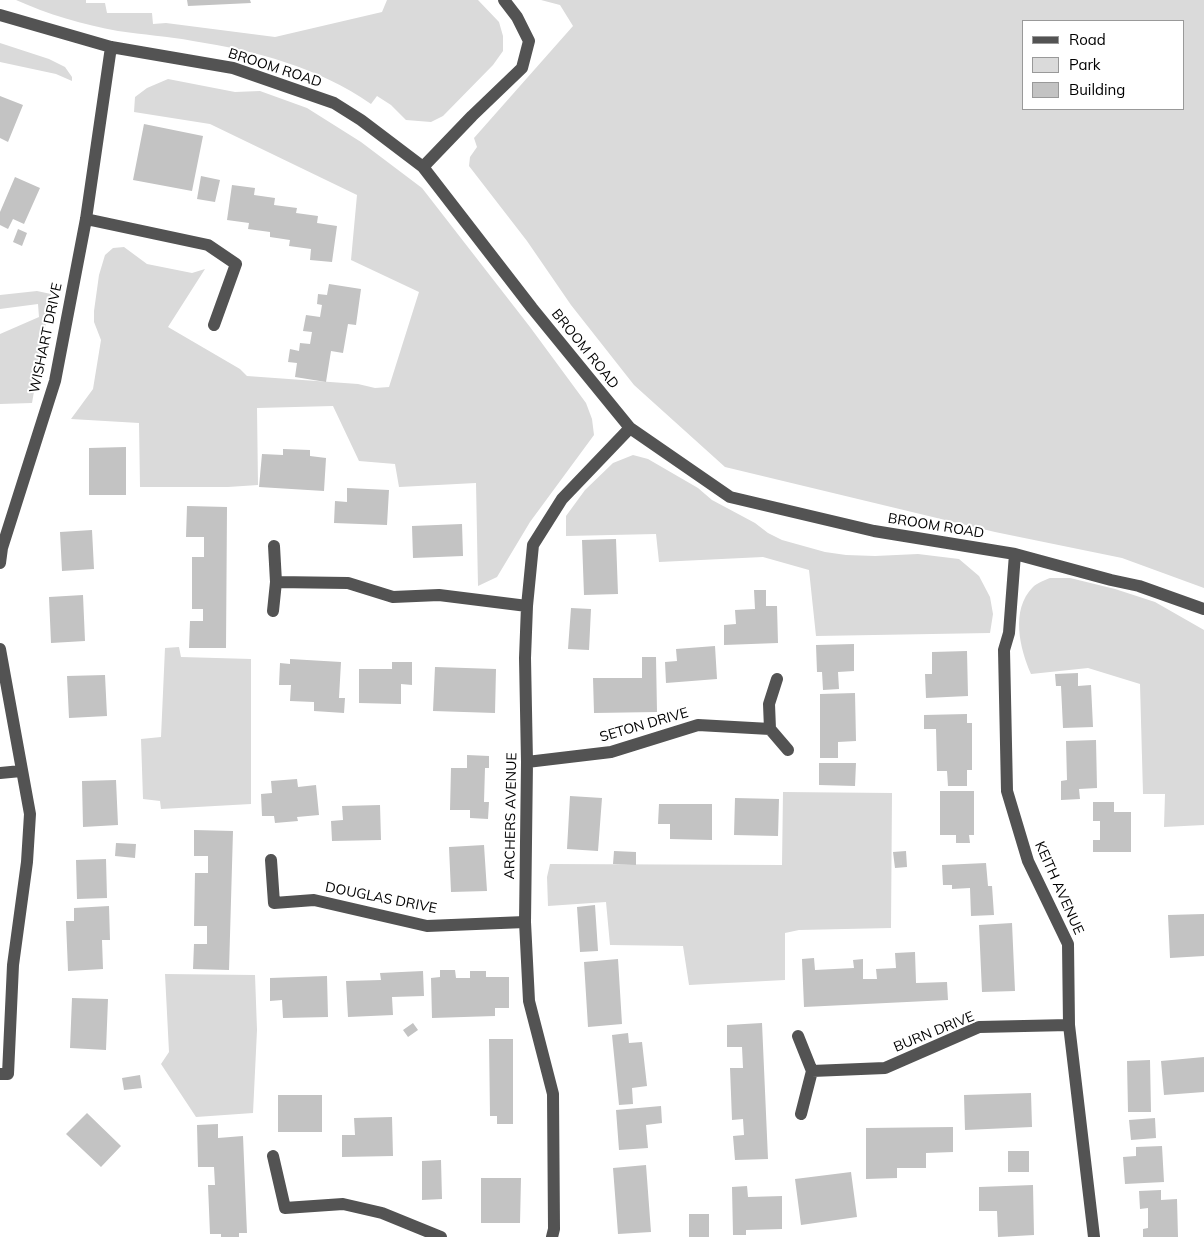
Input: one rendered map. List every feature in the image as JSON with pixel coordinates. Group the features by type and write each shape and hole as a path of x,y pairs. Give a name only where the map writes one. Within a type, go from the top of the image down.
{"street":[{"path":"424,167 522,68 529,41 517,17 504,0"},
{"name":"BROOM ROAD","path":"0,15 111,47 233,68 334,104 361,120 424,167 532,308 630,428 730,497 874,531 1015,554 1139,586 1204,609"},
{"name":"WISHART DRIVE","path":"0,563 1,548 54,381 86,219 111,47"},
{"path":"86,219 208,245 236,264 214,325"},
{"name":"ARCHERS AVENUE","path":"552,1237 554,1229 553,1094 529,1001 525,922 527,762 525,658 527,606 533,545 562,499 630,428"},
{"path":"274,546 276,582 274,611"},
{"name":"KEITH AVENUE","path":"1015,554 1009,633 1004,650 1007,791 1028,861 1068,944 1069,1024 1094,1237"},
{"path":"276,582 348,583 393,598 439,595 527,606"},
{"path":"0,649 30,814 27,862 13,965 8,1074 0,1074"},
{"path":"777,679 769,704 770,729 788,750"},
{"name":"SETON DRIVE","path":"527,762 611,752 698,725 770,729"},
{"path":"0,773 21,772"},
{"name":"DOUGLAS DRIVE","path":"271,860 274,903 314,900 427,926 525,922"},
{"name":"BURN DRIVE","path":"812,1071 885,1068 978,1027 1069,1024"},
{"path":"798,1036 812,1071 801,1114"},
{"path":"274,1156 285,1208 343,1204 382,1213 441,1237"}],"green space":[{"path":"16,0 86,0 86,3 105,3 107,13 152,13 153,24 166,23 275,37 382,12 387,0 478,0 499,22 503,36 503,51 493,65 443,116 431,122 406,120 391,105 377,96 371,104 330,80 286,62 217,45 92,26"},
{"path":"541,0 1204,0 1204,588 1122,558 995,532 725,467 634,385 571,305 527,241 469,166 470,157 477,147 474,138 573,26 560,5"},
{"path":"0,43 49,59 65,67 72,77 72,81 56,74 0,62"},
{"path":"168,79 235,92 260,91 307,108 361,142 422,188 530,327 586,403 592,419 594,435 530,522 497,577 478,586 476,483 399,487 395,464 359,461 333,406 257,408 258,485 228,487 140,487 139,423 71,419 93,389 101,340 94,322 99,275 105,255 113,248 124,247 147,264 192,273 205,269 168,327 240,369 247,376 358,384 375,388 389,387 419,292 351,260 357,195 210,124 134,112 135,97 147,88"},
{"path":"37,291 51,294 32,403 0,404 0,334 39,317 38,304 0,309 0,295"},
{"path":"633,455 648,459 698,488 712,500 782,540 825,552 846,555 918,554 959,559 979,576 990,597 993,614 990,633 816,636 809,570 763,557 659,562 656,534 566,536 566,516 585,490 613,463"},
{"path":"1050,578 1070,578 1115,589 1155,602 1204,630 1204,825 1164,827 1165,794 1143,794 1140,684 1088,668 1031,674 1023,653 1019,630 1021,607 1033,587"},
{"path":"179,647 181,657 251,659 251,804 161,809 160,801 143,799 141,739 161,737 165,648"},
{"path":"783,792 892,793 891,928 799,930 785,933 785,980 689,985 683,946 610,945 606,902 548,906 547,877 550,864 782,865"},
{"path":"165,974 255,975 257,1030 253,1113 196,1117 161,1064 169,1052"}],"building":[{"path":"187,0 250,0 251,3 188,6"},
{"path":"0,96 23,105 8,142 0,138"},
{"path":"144,124 203,136 192,191 133,180"},
{"path":"201,176 220,180 215,202 197,199"},
{"path":"15,177 40,188 24,224 13,219 8,229 0,225 0,212"},
{"path":"232,185 255,188 254,195 275,198 274,205 297,208 296,213 318,216 317,223 337,226 332,262 310,260 311,249 289,246 290,240 270,237 270,232 248,229 249,223 227,220"},
{"path":"18,229 27,233 22,246 13,242"},
{"path":"329,284 361,289 356,325 348,324 343,353 331,351 326,382 295,377 297,363 288,362 290,349 299,351 300,343 310,344 312,332 303,331 306,315 320,317 322,305 317,304 318,294 327,295"},
{"path":"126,447 126,495 89,495 89,448"},
{"path":"283,449 310,450 310,456 326,458 324,491 259,487 262,454 283,455"},
{"path":"347,488 389,490 387,525 334,523 335,501 347,502"},
{"path":"187,506 227,507 226,648 189,648 190,621 203,621 203,609 192,609 192,557 204,557 204,537 186,537"},
{"path":"462,524 463,556 413,558 412,526"},
{"path":"92,530 94,569 62,571 60,532"},
{"path":"616,539 618,594 584,595 582,540"},
{"path":"754,590 766,590 766,606 777,606 778,643 724,645 724,625 736,624 735,610 755,609"},
{"path":"83,595 85,641 51,643 49,597"},
{"path":"571,608 591,609 589,650 568,649"},
{"path":"854,644 854,671 838,672 839,689 823,690 822,672 817,672 816,645"},
{"path":"715,646 717,679 666,683 665,662 677,661 676,649"},
{"path":"967,651 968,696 926,698 925,674 932,674 932,652"},
{"path":"642,657 656,657 657,712 594,713 593,678 642,678"},
{"path":"290,659 341,662 339,698 345,698 344,713 314,711 314,702 290,701 291,685 279,685 280,663 290,664"},
{"path":"392,662 412,662 412,685 401,684 401,704 359,703 359,669 392,669"},
{"path":"435,667 496,669 495,713 433,711"},
{"path":"1078,673 1078,686 1091,685 1093,727 1063,728 1061,686 1056,686 1055,674"},
{"path":"105,675 107,716 69,718 67,676"},
{"path":"855,693 856,741 838,742 838,758 820,758 820,694"},
{"path":"967,714 967,723 972,723 972,770 967,770 967,786 948,786 947,771 937,771 936,729 924,729 924,715"},
{"path":"1096,740 1097,788 1079,789 1080,799 1061,800 1061,781 1067,780 1066,741"},
{"path":"467,755 489,756 489,768 485,768 484,802 489,802 488,819 470,818 470,810 450,810 451,768 467,768"},
{"path":"819,763 856,763 855,786 819,785"},
{"path":"297,779 298,787 316,785 319,815 297,817 298,821 275,823 274,816 262,816 261,794 272,793 271,781"},
{"path":"116,780 118,825 83,827 82,781"},
{"path":"940,791 974,791 974,835 969,835 970,843 956,843 956,835 940,835"},
{"path":"570,796 602,798 598,851 567,849"},
{"path":"735,798 779,799 778,836 734,835"},
{"path":"1093,802 1114,802 1114,812 1131,812 1131,852 1093,852 1093,840 1100,840 1100,821 1093,821"},
{"path":"659,804 712,804 712,840 670,839 670,824 658,824"},
{"path":"380,805 381,840 332,841 331,821 343,820 342,806"},
{"path":"194,830 233,831 229,970 193,969 194,944 207,944 207,926 194,926 195,873 208,873 208,856 194,856"},
{"path":"116,843 136,844 135,858 115,856"},
{"path":"484,845 487,891 451,892 449,847"},
{"path":"614,851 636,852 636,865 613,864"},
{"path":"906,851 907,867 895,868 893,852"},
{"path":"106,859 107,898 77,899 76,860"},
{"path":"986,863 988,886 992,886 994,915 971,916 970,888 952,889 952,885 943,885 942,865"},
{"path":"595,905 598,951 580,952 577,907"},
{"path":"109,906 110,940 102,940 103,969 68,971 66,921 74,921 74,908"},
{"path":"1204,914 1204,956 1170,958 1168,915"},
{"path":"1012,923 1015,991 982,992 979,925"},
{"path":"915,952 916,983 947,982 948,1000 804,1007 802,959 814,958 815,970 854,968 853,960 863,959 863,979 877,979 876,969 896,968 895,953"},
{"path":"618,959 622,1024 588,1027 584,962"},
{"path":"440,970 455,970 456,978 470,978 470,971 486,971 486,977 509,977 509,1008 495,1008 495,1016 432,1018 431,978 440,977"},
{"path":"423,971 424,996 392,997 393,1015 348,1017 346,981 381,980 380,973"},
{"path":"327,976 328,1017 283,1018 282,1000 270,1001 270,978"},
{"path":"72,998 108,999 106,1050 70,1048"},
{"path":"413,1023 418,1030 408,1037 403,1030"},
{"path":"762,1023 768,1159 735,1160 733,1136 744,1135 743,1119 732,1120 730,1068 743,1068 742,1047 727,1047 727,1025"},
{"path":"628,1033 629,1043 642,1042 647,1086 632,1088 633,1104 619,1105 612,1035"},
{"path":"489,1039 513,1039 513,1124 497,1124 497,1116 490,1116"},
{"path":"1204,1057 1204,1092 1164,1095 1161,1061"},
{"path":"1150,1060 1151,1112 1128,1112 1127,1061"},
{"path":"140,1075 142,1088 124,1090 122,1078"},
{"path":"1031,1093 1032,1127 965,1130 964,1095"},
{"path":"278,1095 322,1095 322,1132 278,1132"},
{"path":"661,1106 662,1123 646,1125 648,1148 619,1150 616,1110"},
{"path":"87,1113 121,1146 101,1167 66,1134"},
{"path":"392,1117 393,1156 342,1157 342,1135 355,1135 354,1118"},
{"path":"1155,1118 1156,1138 1131,1140 1129,1120"},
{"path":"218,1124 218,1138 243,1136 247,1233 239,1233 239,1237 221,1237 221,1234 210,1234 208,1185 215,1185 214,1167 198,1167 197,1125"},
{"path":"953,1127 953,1152 926,1153 926,1168 897,1168 897,1178 866,1179 866,1128"},
{"path":"1162,1146 1164,1182 1125,1184 1123,1157 1136,1156 1136,1147"},
{"path":"1008,1151 1029,1151 1029,1172 1008,1172"},
{"path":"441,1160 442,1199 422,1200 422,1161"},
{"path":"646,1165 651,1232 618,1234 613,1168"},
{"path":"851,1172 857,1217 801,1225 795,1179"},
{"path":"481,1178 521,1178 520,1223 481,1223"},
{"path":"1033,1185 1034,1235 998,1237 997,1211 979,1211 979,1187"},
{"path":"747,1186 748,1197 782,1196 782,1229 746,1230 746,1235 733,1235 732,1187"},
{"path":"1161,1190 1161,1200 1177,1199 1178,1237 1143,1237 1143,1229 1148,1228 1148,1208 1140,1209 1139,1191"},
{"path":"689,1214 709,1214 709,1237 689,1237"}]}
